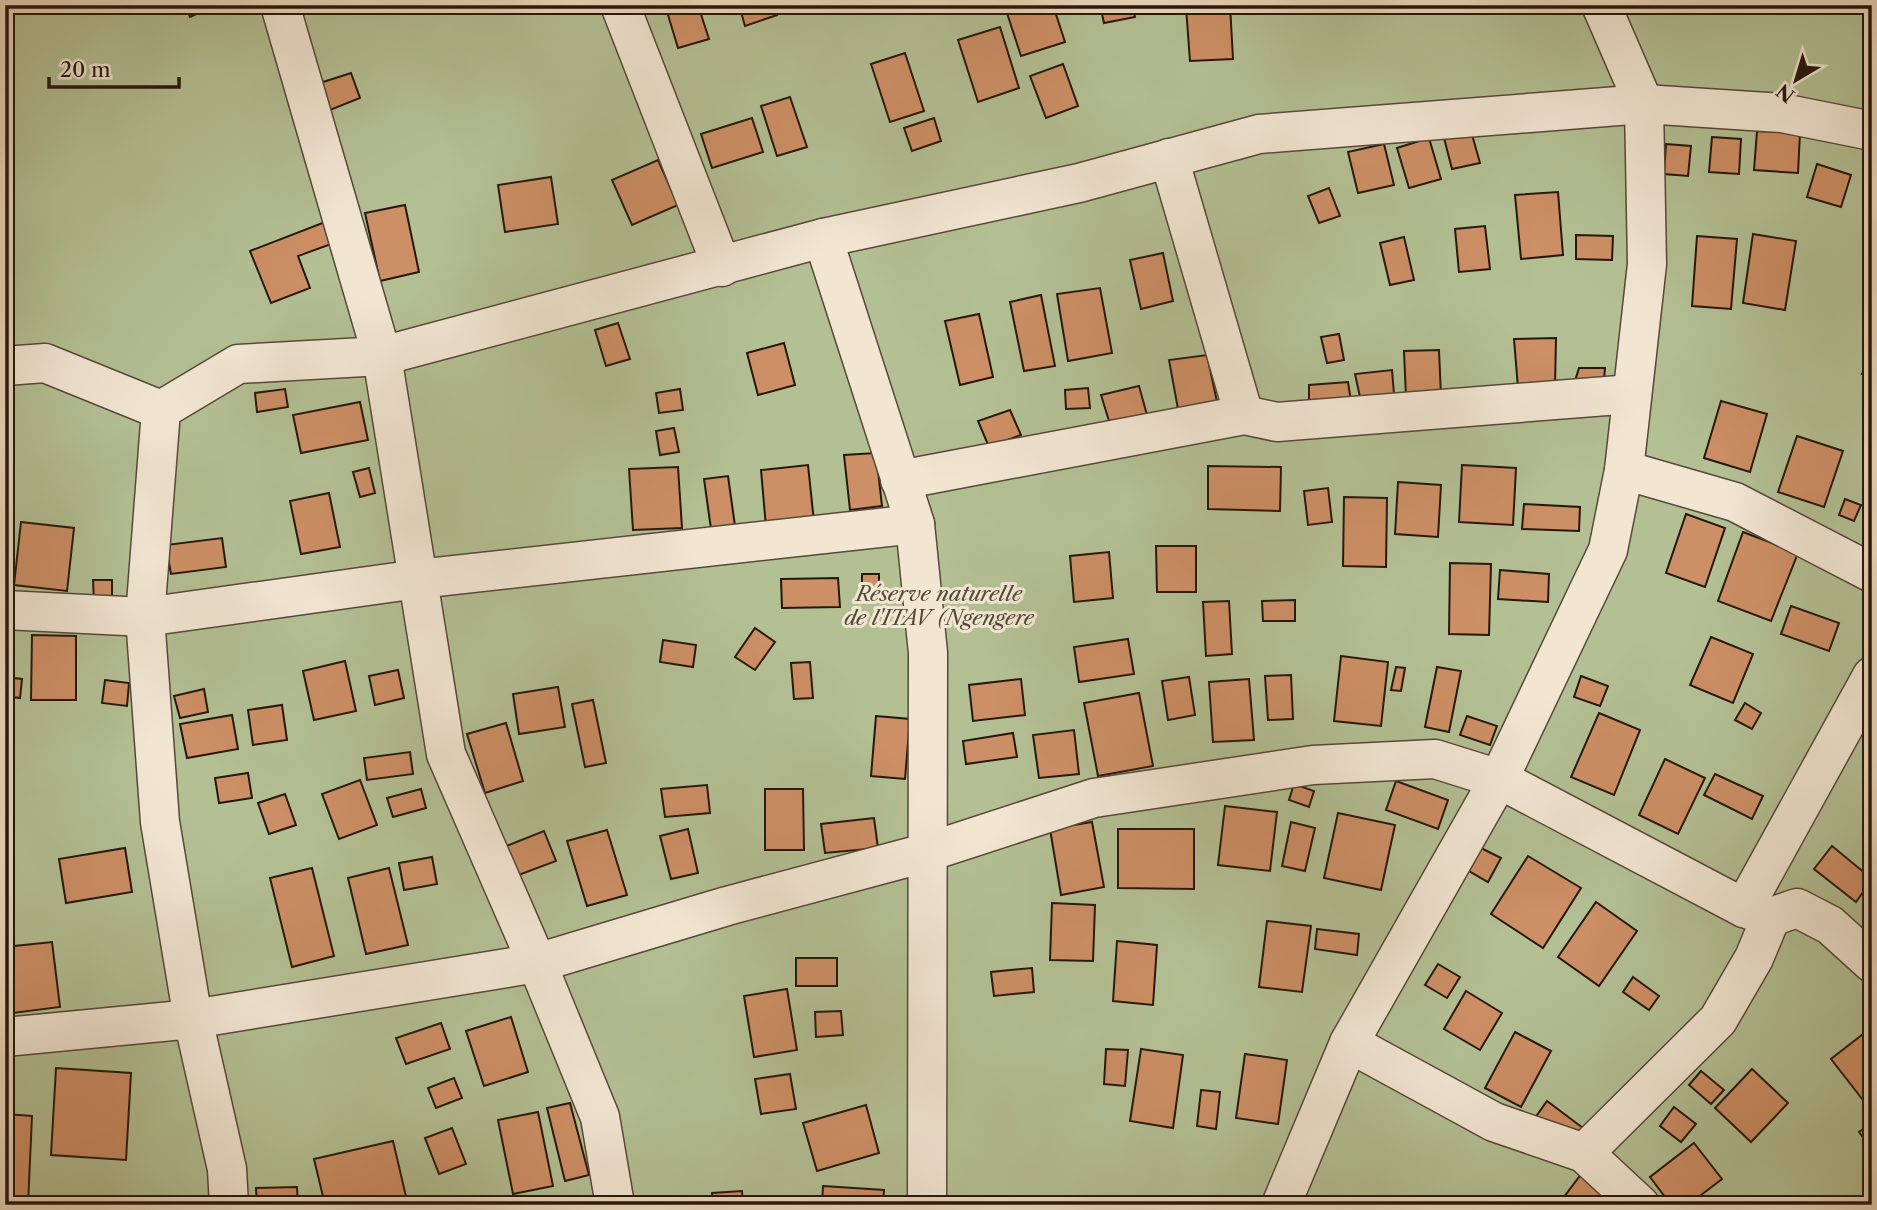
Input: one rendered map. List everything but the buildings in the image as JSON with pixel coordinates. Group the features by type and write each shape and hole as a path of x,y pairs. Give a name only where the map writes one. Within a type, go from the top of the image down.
{"street":[{"path":"280,5 382,356 446,754 537,963 600,1117 615,1205"},
{"path":"620,5 722,267"},
{"path":"1281,1205 1349,1043 1499,779 1608,550 1624,470 1647,264 1644,104 1601,5"},
{"path":"160,410 238,364 382,356 823,238 1079,183 1259,134 1644,104 1782,113 1872,131"},
{"path":"1170,158 1244,415"},
{"path":"823,238 915,524 928,653 925,853 927,1205"},
{"path":"5,366 45,363 160,410"},
{"path":"900,480 1244,415 1277,422 1632,394"},
{"path":"160,410 145,617 160,822 193,1019 227,1169 229,1205"},
{"path":"1624,470 1735,502 1872,573"},
{"path":"5,610 145,617 418,579 915,524"},
{"path":"1584,1153 1718,1020 1754,958 1758,912 1872,676"},
{"path":"5,1037 193,1019 537,963 727,906 925,853 1094,798 1313,765 1435,760 1499,779 1758,912 1797,908 1830,925 1872,963"},
{"path":"1349,1043 1494,1122 1584,1153 1640,1205"}],"green space":[{"name":"Réserve naturelle de l'ITAV (Ngengere","path":"5,5 1872,5 1872,1205 5,1205"}]}
